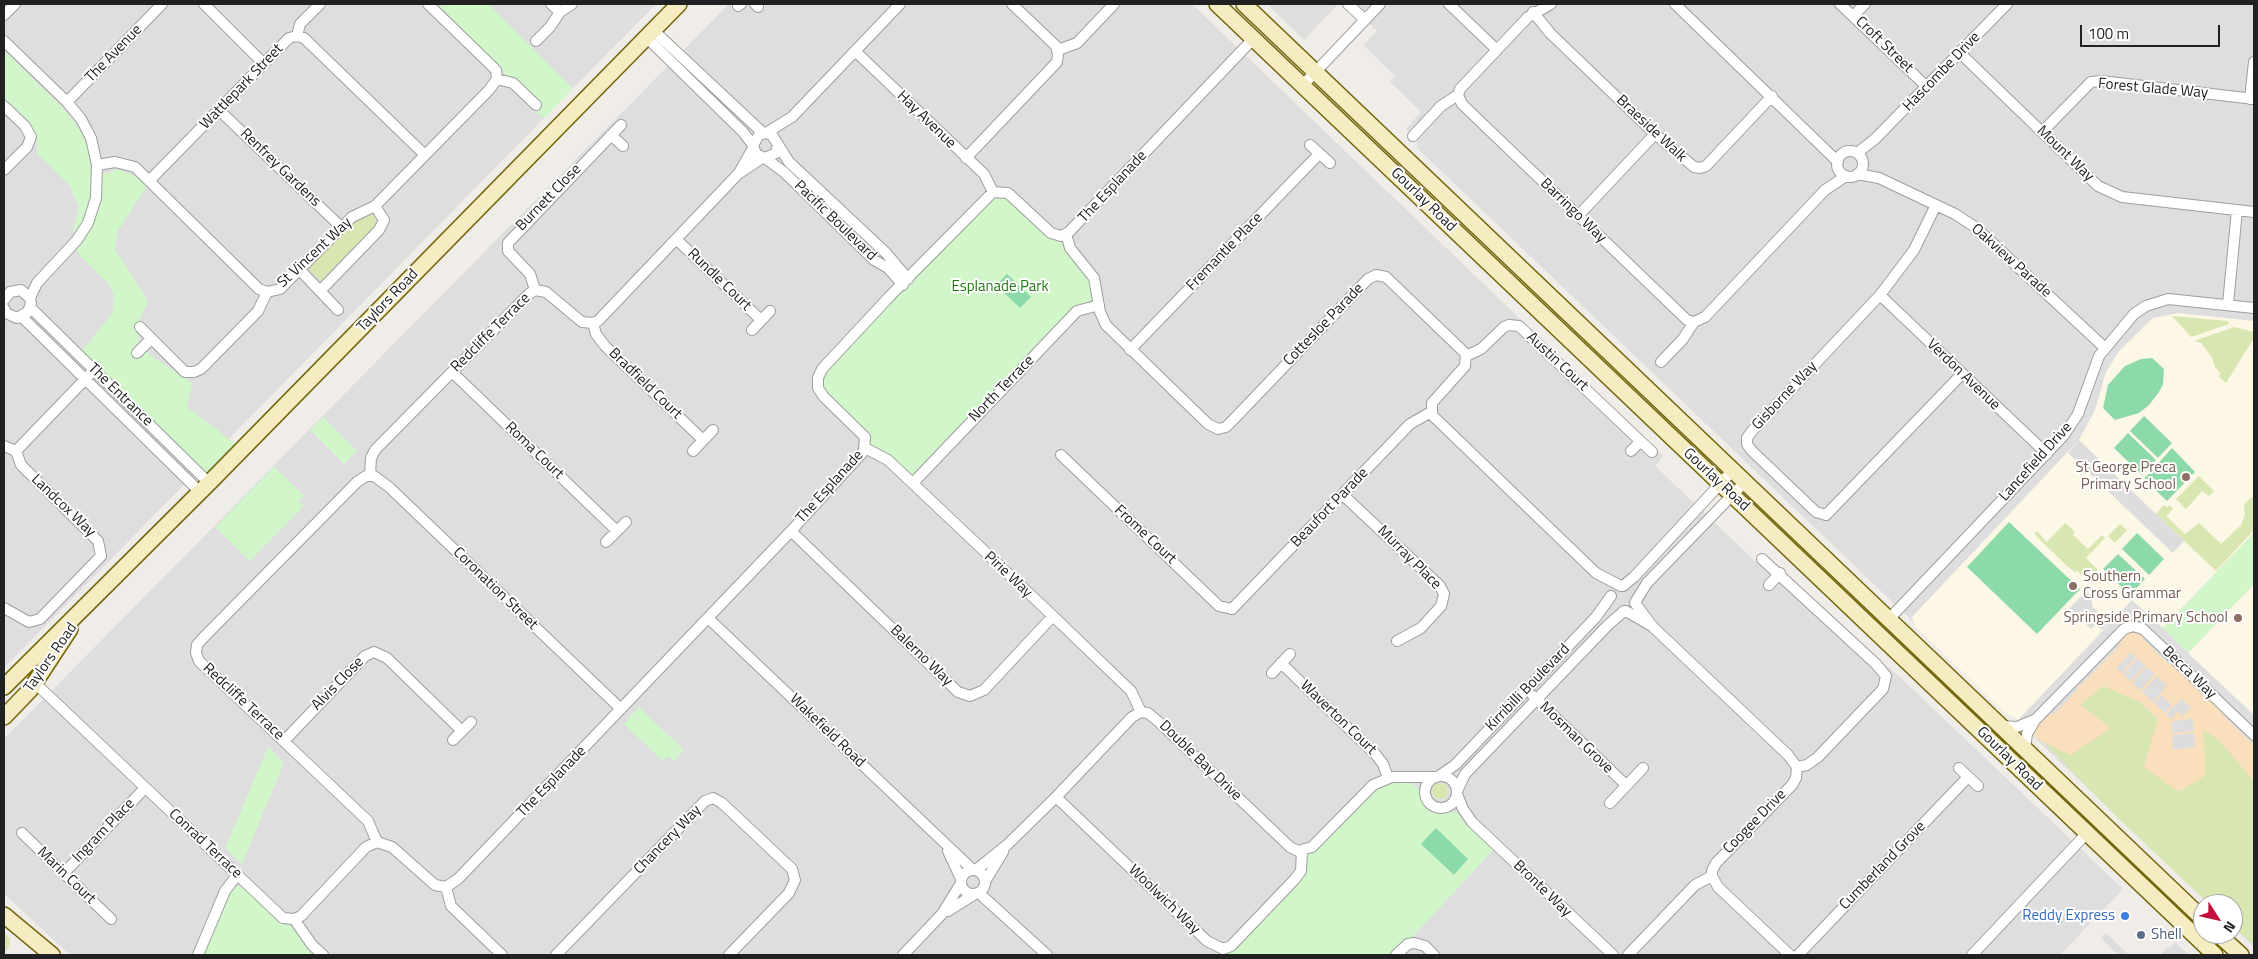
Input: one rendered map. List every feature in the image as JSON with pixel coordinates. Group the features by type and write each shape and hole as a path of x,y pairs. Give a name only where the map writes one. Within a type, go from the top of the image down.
{"main road":[{"name":"Taylors Road","path":"4,687 205,487 679,4"},
{"name":"Gourlay Road","path":"1217,4 2215,955"},
{"name":"Gourlay Road","path":"1244,4 2193,909"},
{"name":"Taylors Road","path":"4,717 35,683 69,630 95,597"},
{"path":"1876,633 1889,619"},
{"path":"21,670 35,683"},
{"path":"4,915 25,937 38,955"},
{"path":"4,926 52,955"},
{"path":"2229,944 2241,955"}],"street":[{"path":"4,15 15,4"},
{"name":"The Avenue","path":"67,102 162,4"},
{"path":"204,4 264,64"},
{"path":"297,36 300,24 320,4"},
{"path":"428,4 496,70 497,79 513,83 536,105"},
{"path":"552,4 560,12"},
{"path":"536,41 550,27 560,12 572,4"},
{"path":"593,323 603,316 738,174 753,147 756,137 792,117 900,4"},
{"path":"1012,4 1058,50"},
{"path":"1058,50 1077,43 1114,4"},
{"path":"1348,4 1366,18"},
{"path":"1354,4 1366,18"},
{"path":"1303,86 1380,4"},
{"path":"1448,4 1497,50"},
{"path":"1413,136 1441,106 1458,95 1460,89 1533,12 1551,4"},
{"path":"1675,4 1818,140 1838,165 1852,175"},
{"name":"Croft Street","path":"1840,4 1928,87"},
{"path":"1853,16 1865,4"},
{"name":"Hascombe Drive","path":"1861,159 1875,139 1928,87 2007,4"},
{"name":"Braeside Walk","path":"1533,12 1550,33 1655,134 1687,163 1700,168 1710,162 1772,96"},
{"path":"650,34 764,133 772,135 778,144"},
{"path":"650,34 743,132 756,154 764,158"},
{"name":"Wattlepark Street","path":"149,181 289,38 297,36 304,38 425,155"},
{"name":"The Esplanade","path":"446,887 458,879 791,531 861,455 865,448 865,437 818,388 818,378 822,369 993,192 1008,193 1051,233 1066,234 1077,225 1254,38"},
{"path":"4,41 67,102 87,128 97,165 96,198 88,223 77,240 37,283 21,290 10,292 4,300"},
{"path":"966,158 1055,66 1058,50"},
{"name":"Hay Avenue","path":"855,52 988,179 993,192"},
{"name":"Mount Way","path":"1960,54 2098,186 2122,197 2254,212"},
{"path":"2252,99 2254,62"},
{"name":"St Vincent Way","path":"97,165 115,162 135,167 259,289 267,292 280,289 341,226 352,217 375,206 489,90 497,79"},
{"name":"Forest Glade Way","path":"2042,132 2091,82 2101,81 2252,99"},
{"name":"Barringo Way","path":"1458,95 1462,104 1578,216 1687,320 1694,322"},
{"path":"4,106 25,126 31,137 27,147 4,170"},
{"name":"Renfrey Gardens","path":"219,110 341,226"},
{"path":"738,174 776,153 778,144 792,117"},
{"name":"Burnett Close","path":"535,290 530,274 508,251 508,243 621,125"},
{"path":"1578,216 1655,134"},
{"path":"611,135 623,146"},
{"path":"1661,362 1683,339 1694,322 1704,317 1826,190 1852,175 1861,159 1850,151 1844,152 1818,140"},
{"name":"Pacific Boulevard","path":"778,144 789,162 886,253 905,282"},
{"path":"1310,145 1330,163"},
{"path":"1826,190 1844,152"},
{"name":"Fremantle Place","path":"1130,350 1319,154"},
{"name":"Pacific Boulevard","path":"764,158 784,172 874,260 888,268 905,282"},
{"name":"Oakview Parade","path":"1861,159 1879,178"},
{"name":"Oakview Parade","path":"1852,175 1879,178 1936,204 1975,226 2104,347"},
{"name":"Gisborne Way","path":"1936,204 1914,250 1880,295 1747,438 1751,450 1816,512 1826,515 1962,375"},
{"path":"320,290 380,230 384,220 375,206"},
{"path":"2228,304 2237,210"},
{"name":"Cottesloe Parade","path":"1066,234 1070,248 1094,278 1099,305 1106,324 1130,350 1208,424 1218,429 1226,427 1364,283 1376,275 1386,277 1459,345 1466,356"},
{"name":"Rundle Court","path":"676,239 761,320"},
{"path":"299,269 338,310"},
{"path":"13,318 30,303 37,283"},
{"name":"The Entrance","path":"21,290 30,303 205,487"},
{"name":"Redcliffe Terrace","path":"377,842 368,821 199,661 196,645 357,482 368,476 371,458 375,450 524,298 535,290 546,292 582,322 593,323"},
{"path":"140,328 185,372 201,369 258,311 267,292"},
{"name":"Verdon Avenue","path":"1880,295 2047,454"},
{"name":"Lancefield Drive","path":"1889,619 2064,435 2078,414 2094,364 2104,347 2134,314 2157,301 2181,298 2254,308"},
{"name":"North Terrace","path":"912,484 1077,310 1099,305"},
{"name":"The Entrance","path":"4,308 13,318 86,379 205,487"},
{"name":"Rundle Court","path":"752,330 770,311"},
{"name":"Bradfield Court","path":"593,323 596,334 605,346 703,440"},
{"name":"Austin Court","path":"1466,356 1481,349 1504,327 1519,326 1652,452"},
{"path":"137,353 152,339"},
{"path":"1466,356 1465,366 1434,399 1431,412 1436,420 1596,573 1611,595 1614,607 1653,627"},
{"path":"4,446 16,451 94,370"},
{"name":"Roma Court","path":"452,372 617,531"},
{"name":"Beaufort Parade","path":"1232,608 1410,424 1431,412"},
{"path":"693,451 713,430"},
{"path":"1631,451 1640,442"},
{"name":"Pirie Way","path":"865,448 886,458 1053,616 1131,692 1141,712"},
{"name":"Landcox Way","path":"4,608 29,622 40,619 101,556 98,540 21,465 16,451"},
{"name":"Frome Court","path":"1061,455 1219,606 1232,608"},
{"path":"1611,595 1634,577 1733,470"},
{"name":"Coronation Street","path":"368,476 389,487 621,709"},
{"path":"1625,611 1636,602 1647,583 1745,482"},
{"name":"Murray Place","path":"1343,494 1440,586 1444,594 1441,606 1420,628 1397,641"},
{"path":"606,542 626,522"},
{"name":"Balerno Way","path":"791,531 958,692 970,696 984,690 1053,616"},
{"path":"1596,573 1633,590 1636,602 1653,627 1788,755 1797,767 1813,761 1825,750 1883,689 1886,676 1880,668 1780,573 1762,559"},
{"path":"1769,585 1780,573"},
{"name":"Kirribilli Boulevard","path":"1438,776 1455,765 1596,617 1611,595"},
{"name":"Kirribilli Boulevard","path":"1457,792 1465,774 1608,625 1625,611"},
{"name":"Wakefield Road","path":"708,618 945,845 974,870"},
{"name":"Becca Way","path":"2002,726 2018,727 2027,725 2036,719 2124,629 2133,626 2143,629 2254,735"},
{"name":"Alvis Close","path":"284,740 365,656 374,652 387,658 462,731"},
{"path":"1272,673 1290,654"},
{"name":"Waverton Court","path":"1281,663 1376,755 1382,762 1388,778"},
{"name":"Conrad Terrace","path":"35,683 280,917 294,919"},
{"name":"Mosman Grove","path":"1526,690 1626,785"},
{"name":"Double Bay Drive","path":"974,870 1007,845 1056,797 1132,717 1141,712 1148,714 1160,723 1293,849 1302,851"},
{"name":"Becca Way","path":"2025,749 2027,734 2036,719"},
{"path":"453,740 471,722"},
{"name":"Coogee Drive","path":"1712,876 1716,863 1792,785 1796,778 1797,767"},
{"name":"Mosman Grove","path":"1610,803 1643,768"},
{"path":"1959,768 1978,786"},
{"path":"1302,851 1312,846 1367,789 1388,778 1402,776 1438,776 1449,778 1457,792 1454,802 1442,808 1431,805 1425,794 1415,783 1402,776"},
{"path":"1425,794 1428,783 1438,776"},
{"name":"Cumberland Grove","path":"1798,955 1968,777"},
{"name":"Ingram Place","path":"64,873 145,788"},
{"name":"Bronte Way","path":"1457,792 1463,809 1472,822 1613,955"},
{"name":"Woolwich Way","path":"1056,797 1207,940 1223,949 1231,946 1296,879 1301,871 1302,851"},
{"name":"Chancery Way","path":"556,955 705,801 714,798 722,803 792,870 795,880 788,893 728,955"},
{"name":"Bronte Way","path":"1442,808 1472,822"},
{"name":"Marin Court","path":"22,833 110,919"},
{"path":"1972,955 2087,833"},
{"path":"323,955 312,945 294,919 301,916 366,847 377,842 392,847 430,883 446,887 451,906 502,955"},
{"name":"Wakefield Road","path":"945,845 961,881"},
{"name":"Double Bay Drive","path":"986,882 1007,845"},
{"path":"903,955 942,914 965,872 974,870 982,873 1011,921"},
{"path":"198,955 225,892 237,875"},
{"path":"1628,955 1695,886 1712,876 1718,887 1790,955"},
{"path":"961,881 967,893 977,894 1011,921 1047,955"},
{"path":"942,914 977,894 986,882"},
{"path":"1396,955 1408,944 1414,943 1425,946 1434,955"}],"shaded area":[{"path":"4,4 656,4 4,668"},
{"path":"729,4 1192,4 1663,456 1655,466 1756,562 1761,558 1903,680 2123,889 2060,955 70,955 4,894 4,739"},
{"path":"1267,4 1338,4 1304,40"},
{"path":"1348,4 2254,4 2254,947 2243,937 2243,894 2199,894 1417,148 1417,140 1406,129 1421,112 1390,82 1395,76 1363,45 1377,31"},
{"path":"2178,313 2254,321 2254,533 2163,628 2132,600 2018,720 2005,713 1916,627 1912,617 2079,440 2095,410 2106,372 2119,351 2153,318"},
{"path":"2079,440 2184,541 2173,553 2068,453"},
{"name":"Springside Primary School","path":"2254,584 2254,715 2188,653"},
{"path":"2086,591 2092,597 2092,606 2109,623 2102,630 2096,624 2091,629 2072,610 2069,613 2067,611"},
{"path":"2131,652 2136,657 2121,673 2116,668"},
{"path":"2138,658 2146,666 2131,681 2123,674"},
{"path":"2147,667 2155,674 2140,691 2132,683"},
{"path":"2157,676 2167,685 2153,702 2142,692"},
{"path":"2161,695 2172,705 2165,713 2154,703"},
{"path":"2181,699 2191,707 2182,717 2179,711 2171,719 2166,714"},
{"path":"2193,718 2194,731 2172,733 2171,722"},
{"path":"2194,733 2195,747 2173,750 2172,735"},
{"path":"2106,933 2129,955 2118,955 2101,938"},
{"path":"2175,942 2189,955 2160,955 2168,947"}],"green space":[{"path":"437,4 488,4 573,88 545,118 536,113 532,110 539,103 504,73 502,68"},
{"path":"4,50 61,106 78,126 89,151 92,168 106,174 118,169 140,179 147,186 118,231 115,249 148,301 137,325 139,341 150,355 192,383 187,407 237,445 212,470 205,472 82,351 113,312 114,296 108,283 78,254 73,230 79,208 69,185 38,154 36,140 26,120 4,98"},
{"name":"Esplanade Park","path":"999,191 1061,236 1092,278 1099,305 1086,308 913,483 865,448 862,433 818,388 819,374"},
{"path":"375,214 377,224 321,281 306,267 348,224"},
{"path":"1007,274 1031,297 1020,308 996,285"},
{"path":"2172,316 2228,321 2229,324 2191,337"},
{"path":"2234,327 2254,332 2254,338 2226,383 2218,376 2221,374 2215,367 2212,357 2201,343 2194,341"},
{"path":"2152,358 2164,369 2163,384 2159,392 2149,405 2139,413 2115,420 2103,408 2108,385 2125,366 2141,359"},
{"path":"2144,416 2172,443 2158,458 2130,431"},
{"path":"323,417 357,451 344,464 310,430"},
{"path":"2128,433 2156,460 2142,475 2114,448"},
{"path":"2172,448 2195,472 2167,501 2144,479"},
{"path":"274,467 304,496 299,501 304,506 250,561 215,527"},
{"path":"2199,476 2214,491 2209,496 2202,491 2186,509 2176,499"},
{"path":"2251,497 2254,498 2254,530 2216,571 2156,514 2164,505 2167,507 2170,505 2173,509 2166,516 2185,534 2199,523 2221,544 2241,525 2245,515 2244,505"},
{"path":"2009,522 2080,589 2037,634 1967,567"},
{"path":"2065,523 2075,532 2073,535 2088,549 2102,535 2105,538 2086,558 2098,570 2092,573 2088,581 2077,571 2075,572 2067,566 2034,534 2037,531 2047,542"},
{"path":"2120,524 2127,530 2115,543 2108,536"},
{"path":"2137,533 2164,559 2149,575 2122,549"},
{"path":"2254,533 2254,584 2188,653 2163,628"},
{"path":"2118,554 2145,579 2130,595 2103,569"},
{"path":"2103,686 2140,702 2158,719 2144,767 2202,728 2220,741 2254,782 2254,945 2243,936 2243,894 2198,894 2119,819 2043,742 2071,755 2111,728 2080,705"},
{"path":"639,707 684,750 674,761 668,756 663,761 624,724"},
{"path":"268,747 284,763 242,864 225,848"},
{"path":"1403,776 1425,794 1431,805 1451,811 1472,822 1497,846 1396,955 1227,955 1295,879 1302,851 1378,782"},
{"path":"1437,783 1443,783 1448,788 1446,797 1437,799 1432,794 1432,788"},
{"path":"1436,828 1468,859 1454,875 1421,844"},
{"path":"239,886 249,893 279,923 292,927 316,955 199,955 227,890"},
{"path":"4,931 10,940 9,947 4,953"}],"sand":[{"path":"2130,631 2137,631 2144,635 2142,638 2168,664 2171,662 2224,712 2222,715 2254,745 2254,782 2220,741 2203,729 2206,775 2179,792 2144,767 2158,719 2140,702 2103,686 2080,705 2111,728 2071,755 2043,742 2031,734 2051,713 2053,715 2079,688 2077,686 2081,685 2121,644 2119,641"}],"place":[{"name":"St George Preca Primary School","path":"2186,477"},
{"name":"Southern Cross Grammar","path":"2073,586"},
{"name":"Springside Primary School","path":"2238,618"},
{"name":"Reddy Express","path":"2125,916"},
{"name":"Shell","path":"2141,935"}]}
